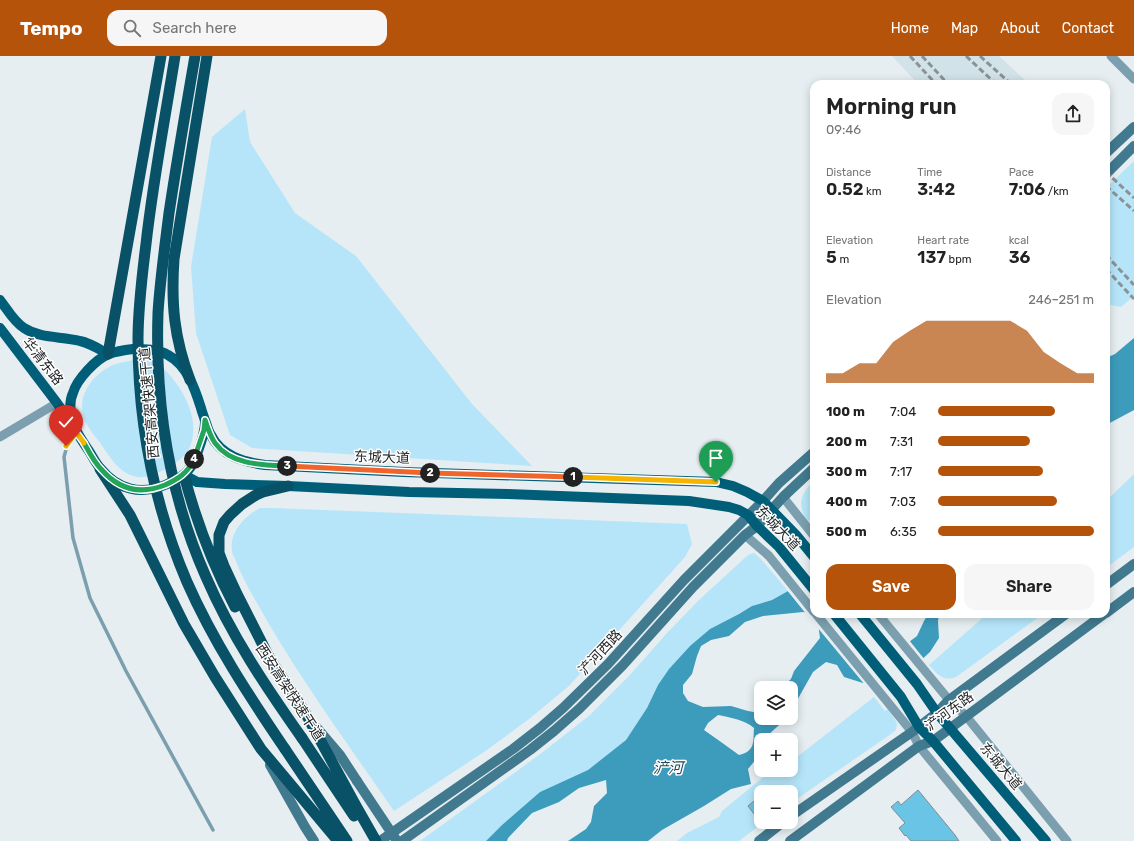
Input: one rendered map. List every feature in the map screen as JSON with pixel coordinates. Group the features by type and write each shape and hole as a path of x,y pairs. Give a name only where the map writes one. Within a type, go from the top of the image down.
{"highway":[{"path":"108,354 161,56"},
{"name":"西安高架快速干道","path":"175,56 153,192 143,267 139,313 138,339 140,390 150,463 160,505 173,546 195,599 223,652 262,716 285,749 331,825 347,841"},
{"name":"西安高架快速干道","path":"195,56 167,227 158,311 161,401 172,476 200,563 214,596 231,628 257,671 302,738 353,808 371,841"},
{"path":"190,380 183,361 176,330 173,303 173,271 207,56"},
{"path":"100,468 130,515 184,624 215,677 262,749 331,825 338,841"},
{"path":"184,475 196,519 226,591 240,615 306,714 353,808 376,841"},
{"path":"270,659 224,566 219,553 219,535 224,522 242,504 263,492 288,486"}],"main road":[{"path":"1110,149 1134,127"},
{"path":"1110,170 1134,146"},
{"name":"华清东路","path":"0,300 17,322 28,330 47,336 80,341 108,354"},
{"name":"华清东路","path":"0,328 57,403 76,432"},
{"path":"133,349 156,351 168,355 178,362 190,380 205,420 204,430 192,465 179,479 152,490 137,490 122,486 115,482 100,468 76,432 70,406 73,392 82,377 88,370 108,354 133,349"},
{"name":"东城大道","path":"205,420 216,444 222,450 243,461 265,465 404,472 716,482 733,486 763,501 796,535 810,552"},
{"name":"浐河西路","path":"380,841 513,749 564,708 608,664 675,590 779,483 810,456"},
{"name":"浐河西路","path":"402,841 530,750 579,709 623,665 692,587 745,535 757,526 783,497 810,472"},
{"name":"东城大道","path":"184,475 197,482 225,484 409,492 690,501 729,507 748,515 779,547 810,585"},
{"path":"1110,582 1134,564"},
{"name":"浐河东路","path":"1110,609 1134,592"},
{"path":"837,618 901,697 915,730 933,741 1016,841"},
{"name":"东城大道","path":"863,618 917,684 937,713 1046,841"},
{"name":"浐河东路","path":"798,811 915,730 937,713 949,700 1061,618"},
{"name":"浐河东路","path":"790,841 919,746 933,741 951,729 966,716 1098,618"},
{"path":"306,714 340,756 397,841"},
{"path":"262,749 314,841"},
{"path":"760,841 775,829"}],"street":[{"path":"1111,56 1134,79"},
{"path":"0,437 57,403"},
{"path":"783,497 810,531"},
{"path":"745,535 768,556 810,607"},
{"path":"819,618 889,704 915,730 919,746 997,841"},
{"path":"881,618 949,700 966,716 1067,841"}],"lane":[{"path":"76,432 66,446 64,457 73,538 90,598 126,671 213,830"}],"shaded area":[{"path":"892,56 999,56 1025,80 914,80"},
{"path":"245,109 250,142 295,213 356,256 472,404 532,466 252,448 230,435 196,333 191,267 212,137"},
{"path":"1134,161 1134,296 1121,307 1110,305 1110,184"},
{"path":"136,360 146,360 152,362 161,366 169,374 185,398 192,416 193,424 192,442 186,454 173,465 153,475 144,477 130,475 113,462 87,425 82,409 85,393 94,379 108,368 116,364"},
{"path":"1134,474 1134,547 1110,565 1110,497"},
{"path":"810,486 810,520 808,522 804,516 801,505 803,495"},
{"path":"260,508 687,524 692,544 685,557 569,686 529,719 487,750 394,811 323,708 272,630 240,571 232,552 233,537 239,525 249,515"},
{"path":"754,553 788,591 772,600 752,606 710,629 690,646 669,669 658,685 647,708 626,740 588,770 540,792 486,841 420,841 539,755 590,715 629,676 699,600 748,555"},
{"path":"982,618 1037,618 956,677 944,678 929,665"},
{"path":"874,697 885,711 888,709 897,723 896,730 891,734 798,798 798,785 754,785 755,829 739,841 677,841 687,833 719,817 722,811 763,777 798,777 798,756"}],"water":[{"path":"1134,338 1134,410 1110,423 1110,356 1115,354"},
{"name":"浐河","path":"788,591 810,610 810,614 803,612 763,616 745,622 729,636 711,640 701,646 692,674 683,685 683,693 688,701 703,707 731,706 754,712 754,725 779,725 770,733 754,733 754,762 748,769 751,784 731,789 662,830 648,841 568,841 586,829 591,822 594,806 607,793 606,780 579,788 559,802 532,813 508,838 507,841 486,841 540,792 588,770 626,740 647,708 658,685 669,669 690,646 710,629 752,606 772,600","holes":["718,715 742,721 754,728 753,741 751,748 739,755 704,730 708,723"]},
{"name":"浐河","path":"817,618 890,618 905,645 917,636 926,618 938,618 939,638 930,652 919,662 863,683 844,677 837,665 826,662 813,672 798,699 798,681 789,681 794,671 820,638"}],"pier":[{"path":"810,575 810,616 807,615 786,589 805,580"},
{"path":"815,618 891,618 899,633 906,642 909,640 925,660 892,680 874,686 865,685 817,627"}],"building":[{"path":"918,790 959,841 911,841 906,835 905,836 899,828 905,823 891,807 898,801 901,805"},
{"path":"754,801 754,814 748,806"}],"railway":[{"path":"910,56 932,80"},
{"path":"922,56 944,80"},
{"path":"966,56 992,80"},
{"path":"980,56 1007,80"},
{"path":"1110,176 1134,198"},
{"path":"1110,190 1134,211"},
{"path":"1110,259 1134,285"},
{"path":"1110,273 1134,299"}],"route":[{"path":"66,446 76,432 100,468 108,476 122,486 137,490 152,490 179,479 184,475 192,465 204,430 205,420 216,444 222,450 243,461 265,465 404,472 716,482"}]}
